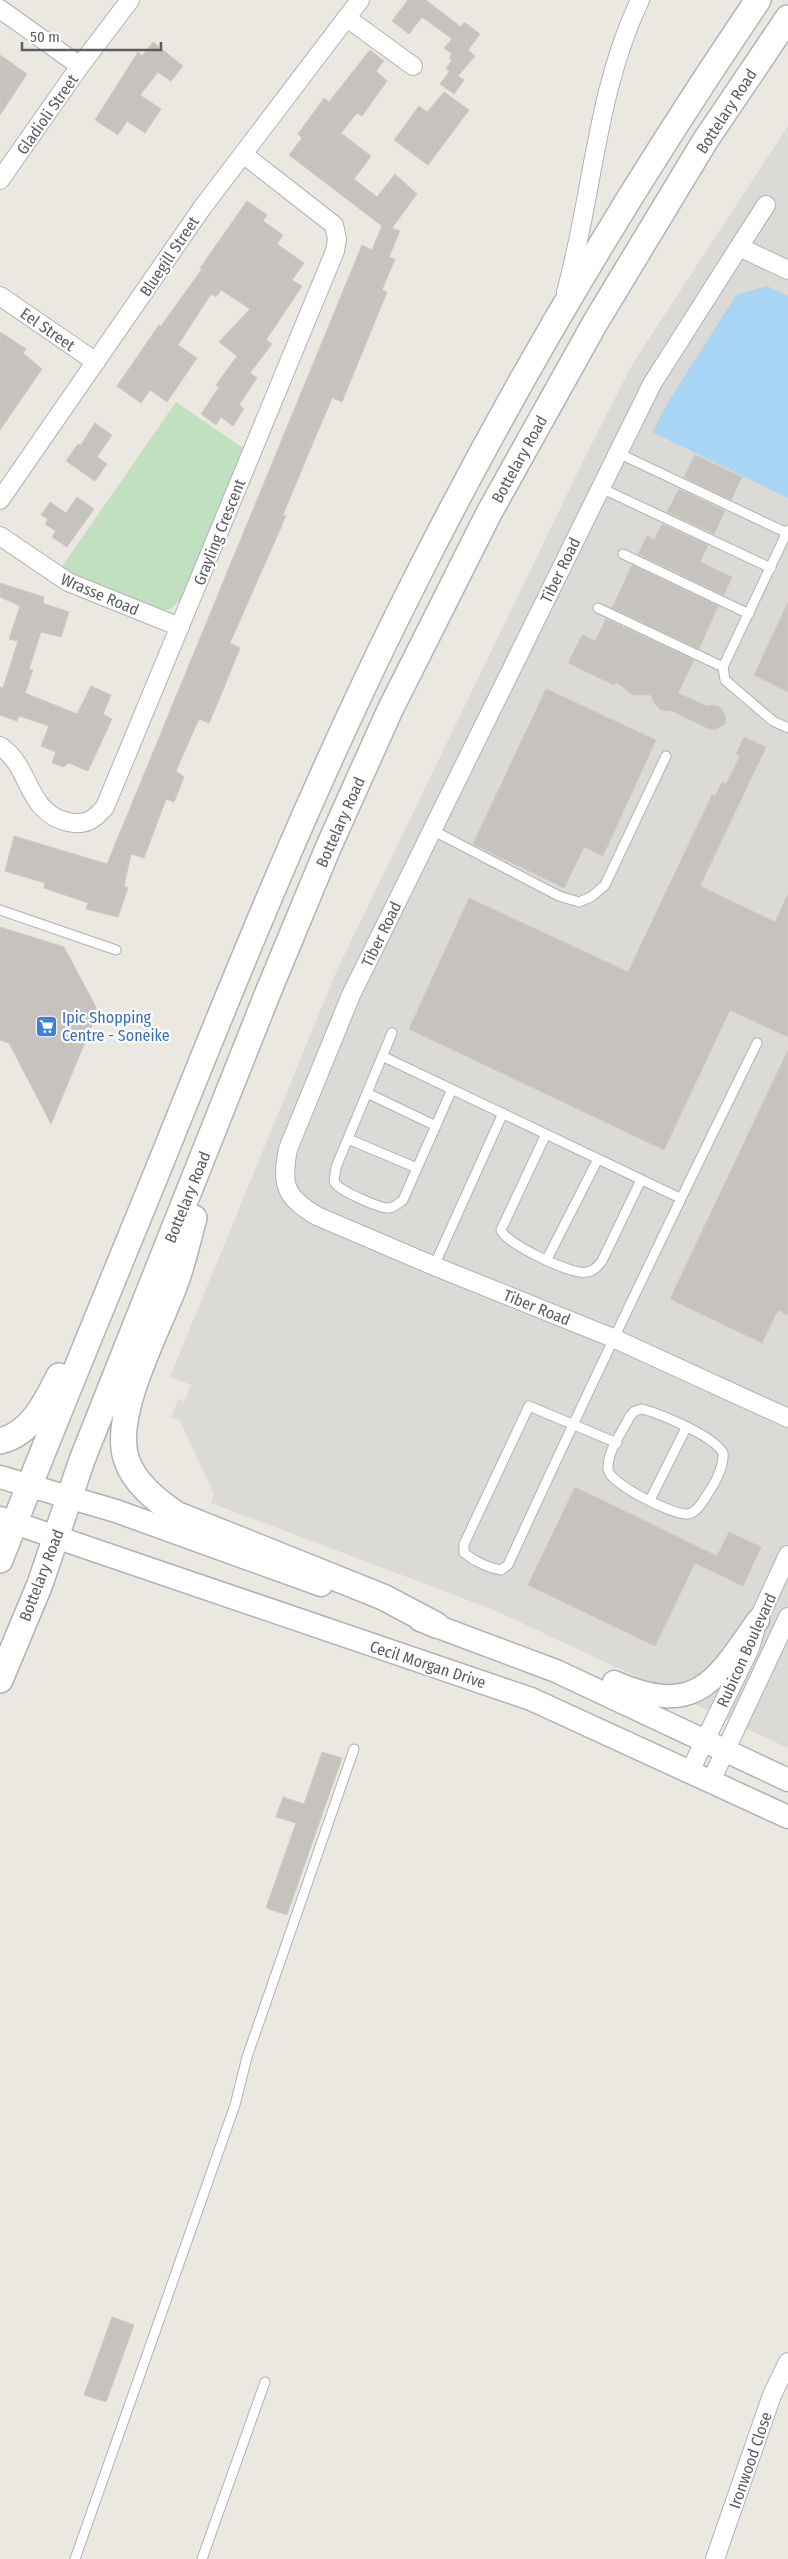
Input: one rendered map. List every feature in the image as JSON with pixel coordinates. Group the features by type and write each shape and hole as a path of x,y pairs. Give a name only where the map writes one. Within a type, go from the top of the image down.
{"main road":[{"path":"0,1560 7,1520 29,1485 237,974 333,750 416,578 466,482 560,312 644,174 758,0"},
{"name":"Bottelary Road","path":"0,1680 56,1538 82,1460 269,990 328,848 390,710 480,531 541,418 649,231 788,18"},
{"path":"226,1102 176,1282 126,1413 123,1426 126,1458 134,1475 150,1493 176,1514 383,1597 436,1626"},
{"path":"0,1442 22,1430 47,1400 91,1311 126,1248"}],"street":[{"name":"Gladioli Street","path":"0,180 80,66 130,0"},
{"name":"Bluegill Street","path":"0,500 202,208 360,0"},
{"path":"560,312 571,272 605,98 616,58 640,0"},
{"path":"0,9 80,66"},
{"path":"347,18 413,66"},
{"name":"Grayling Crescent","path":"0,746 14,759 37,803 50,815 76,824 91,821 105,807 335,251 337,239 334,225 243,154"},
{"name":"Tiber Road","path":"766,205 652,384 351,995 288,1149 284,1171 287,1189 299,1205 317,1216 434,1266 613,1338 788,1418"},
{"path":"739,247 788,270"},
{"name":"Eel Street","path":"0,296 96,362"},
{"name":"Wrasse Road","path":"0,536 68,582 180,627"},
{"path":"0,1477 116,1511 522,1656 788,1780"},
{"name":"Cecil Morgan Drive","path":"7,1520 531,1699 788,1817"},
{"name":"Rubicon Boulevard","path":"690,1771 750,1648 758,1620 788,1555"},
{"name":"Rubicon Boulevard","path":"711,1781 788,1617"},
{"path":"522,1656 585,1670 641,1693 673,1697 689,1694 716,1676 732,1658 758,1620"},
{"name":"Ironwood Close","path":"715,2559 772,2395 788,2362"}],"lane":[{"path":"618,454 787,531 723,667 725,680 773,721 788,728"},
{"path":"601,488 771,568"},
{"path":"623,554 749,614"},
{"path":"598,608 723,667"},
{"path":"432,830 559,896 579,902 591,897 605,886 666,756"},
{"path":"0,910 116,950"},
{"path":"392,1032 336,1167 334,1180 337,1185 356,1197 383,1208 395,1206 403,1200 452,1089"},
{"path":"616,1442 572,1425 529,1406 464,1544 464,1553 470,1558 494,1569 501,1570 508,1565 572,1425 613,1338 757,1043"},
{"path":"382,1056 680,1198"},
{"path":"367,1093 436,1126"},
{"path":"434,1266 503,1113"},
{"path":"546,1134 501,1230 510,1242 578,1273 586,1273 597,1267 602,1261 641,1180"},
{"path":"348,1139 417,1168"},
{"path":"547,1259 598,1159"},
{"path":"642,1409 656,1413 714,1442 723,1453 714,1484 698,1508 690,1514 678,1514 620,1485 610,1477 608,1470 609,1457 616,1442 635,1411 642,1409"},
{"path":"650,1500 686,1428"},
{"path":"75,2559 235,2104 247,2057 354,1749"},
{"path":"202,2559 264,2382"}],"shaded area":[{"path":"788,126 788,1748 494,1610 211,1503 214,1494 180,1421 171,1418 178,1399 184,1401 191,1385 170,1377 337,970 589,449 633,363"}],"green space":[{"path":"176,402 243,448 182,598 171,609 160,611 68,573 61,568"}],"water":[{"path":"767,286 788,296 788,498 652,432 670,399 736,295"}],"building":[{"path":"408,0 426,0 461,27 464,22 480,34 468,50 475,56 458,76 464,80 454,94 440,84 450,71 446,69 452,60 449,58 452,54 444,48 452,39 422,17 409,34 392,21"},
{"path":"153,42 183,66 171,81 158,72 140,95 161,109 145,133 127,121 118,135 95,120 138,52 142,56"},
{"path":"370,50 384,61 376,71 387,81 362,116 357,113 341,133 371,156 354,179 377,197 395,174 417,194 392,228 400,231 389,257 395,259 382,290 387,292 342,402 332,398 310,450 283,515 286,516 230,643 240,648 216,707 209,723 199,719 176,771 184,777 174,802 166,799 144,858 131,854 124,886 128,888 118,917 86,909 88,903 44,888 45,883 5,871 14,836 107,864 362,245 372,250 382,226 289,155 302,138 298,134 324,98 329,102"},
{"path":"0,55 27,74 0,115"},
{"path":"444,92 469,110 428,165 394,140 419,106 427,112"},
{"path":"247,201 267,215 263,221 283,235 277,244 304,263 292,280 302,286 266,340 272,344 250,373 257,378 239,405 244,409 233,426 221,417 216,425 201,414 219,387 216,385 237,356 219,342 250,309 221,290 216,297 211,294 178,345 197,358 167,402 150,390 141,403 117,386 159,325 161,326 202,269 200,268"},
{"path":"0,332 26,349 23,353 42,369 0,430"},
{"path":"95,423 112,435 97,457 107,464 95,481 66,461 78,444 81,445"},
{"path":"695,455 742,477 731,500 684,477"},
{"path":"679,489 725,511 714,534 667,512"},
{"path":"77,497 94,509 67,547 52,537 56,531 45,524 48,519 41,515 50,502 66,513"},
{"path":"662,524 708,545 700,562 732,577 724,595 638,554 647,536 654,540"},
{"path":"632,565 718,606 699,649 612,608"},
{"path":"0,583 44,597 43,603 69,612 61,637 41,632 29,669 33,670 25,693 77,714 91,686 111,695 103,714 112,719 88,771 69,763 63,767 52,763 56,752 41,746 49,726 19,716 17,721 0,715 0,687 3,688 18,641 9,639 20,606 0,597"},
{"path":"788,602 788,692 754,675"},
{"path":"606,619 694,660 678,693 707,706 714,705 721,708 725,715 726,723 715,730 707,728 672,711 661,710 654,703 651,695 633,695 616,682 614,685 568,663 582,635 595,641"},
{"path":"546,689 656,740 603,856 584,847 564,888 473,844"},
{"path":"744,737 766,747 700,886 775,922 788,894 788,1037 730,1010 664,1150 409,1029 469,898 628,972 712,795 715,796 722,782 726,784 740,756 736,754"},
{"name":"Ipic Shopping Centre - Soneike","path":"0,927 64,947 98,1011 51,1124 9,1043 0,1040"},
{"path":"788,1050 788,1315 778,1310 762,1343 670,1299"},
{"path":"575,1487 717,1556 729,1532 761,1547 743,1586 695,1563 655,1646 528,1585"},
{"path":"322,1752 342,1758 287,1915 266,1908 296,1823 276,1817 283,1797 304,1804"},
{"path":"112,2317 134,2325 106,2402 84,2395"}],"place":[{"name":"Ipic Shopping Centre - Soneike","path":"46,1026"}]}
